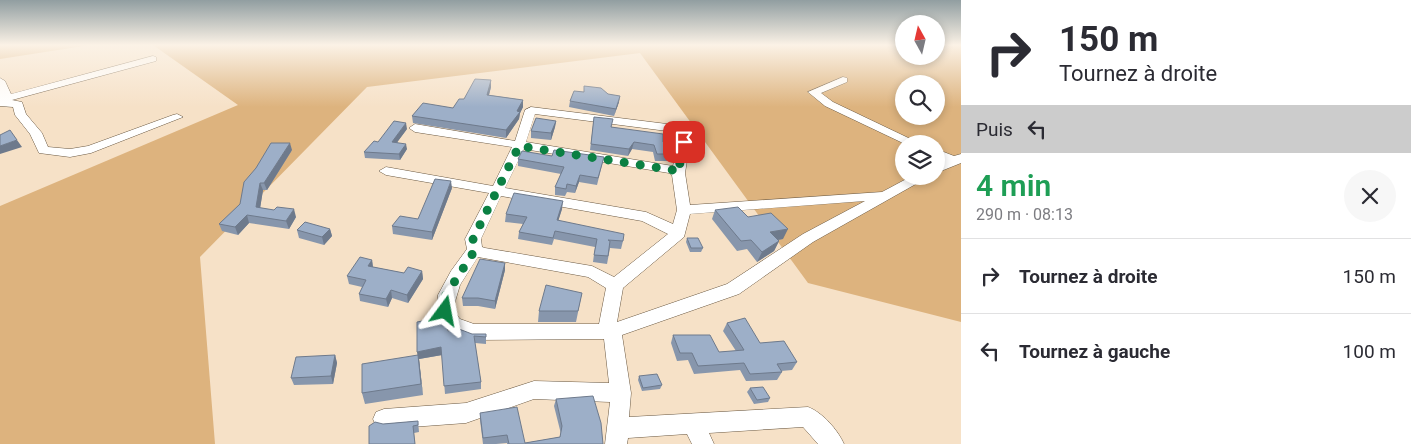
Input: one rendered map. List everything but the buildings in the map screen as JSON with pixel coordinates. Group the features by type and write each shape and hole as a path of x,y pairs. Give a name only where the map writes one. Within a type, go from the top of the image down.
{"street":[{"path":"4,101 129,66"},
{"path":"844,80 813,92 829,104 896,135"},
{"path":"0,81 4,101"},
{"path":"4,101 18,104 21,116 36,133 43,150 70,153 91,148 177,118"},
{"path":"833,444 808,417 698,435 617,436 621,393 612,331 608,322 615,285 679,233 684,210 678,173 684,142 671,128 531,110 519,146 495,191 473,239 475,250 444,298 445,311 452,323 473,332 612,331 733,289 808,238 906,185"},
{"path":"415,128 673,170 678,173"},
{"path":"945,165 957,159"},
{"path":"386,171 646,217 679,233"},
{"path":"684,210 887,195"},
{"path":"475,250 482,253 592,272 615,285"},
{"path":"384,419 466,413 534,390 621,393"}],"shaded area":[{"path":"182,66 538,66 367,87 200,257 215,444 0,444 0,206 238,105"},
{"path":"649,66 961,66 961,322 808,283"}],"route":[{"path":"445,311 444,298 475,250 473,239 495,191 519,146 673,170 678,173 684,142"}]}
